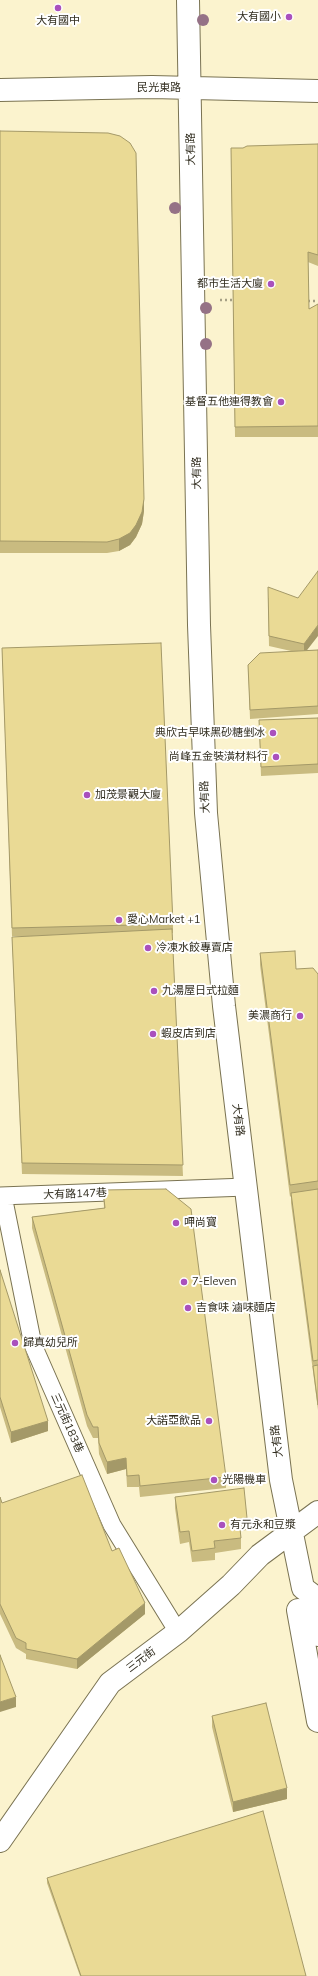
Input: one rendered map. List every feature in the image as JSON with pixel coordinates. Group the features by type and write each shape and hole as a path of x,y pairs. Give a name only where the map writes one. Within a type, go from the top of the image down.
{"street":[{"name":"大有路","path":"188,0 199,625 206,813 224,1006 281,1480 303,1588 310,1594 318,1635"},
{"name":"民光東路","path":"0,90 189,88 318,91"},
{"name":"三元街","path":"0,1841 110,1683 178,1632 231,1585 260,1555 318,1512"},
{"name":"大有路","path":"303,1588 296,1596 318,1721"}],"lane":[{"name":"大有路147巷","path":"1,1196 246,1187"},
{"name":"三元街183巷","path":"1,1196 33,1345 112,1525 178,1632"}],"path":[{"path":"213,300 233,300"},
{"path":"308,301 318,301"}],"building":[{"path":"0,131 108,133 120,136 130,143 136,153 144,499 142,512 136,525 130,533 119,539 107,542 0,541"},
{"name":"都市生活大廈","path":"318,144 318,255 308,252 309,309 318,304 318,426 235,427 231,148 243,148 247,146"},
{"path":"318,571 318,625 304,644 269,636 268,587 298,598"},
{"name":"加茂景觀大廈","path":"161,643 173,924 12,928 2,648"},
{"path":"318,650 318,706 250,710 248,665 260,653"},
{"path":"318,718 318,764 261,767 259,720"},
{"path":"172,929 183,1165 22,1163 12,937"},
{"path":"295,951 296,969 313,968 318,974 318,1181 290,1185 260,953"},
{"path":"166,1189 191,1209 226,1477 140,1486 139,1475 127,1476 126,1458 107,1462 99,1443 98,1427 93,1427 87,1415 32,1217 105,1208 103,1190"},
{"path":"318,1189 318,1360 313,1361 291,1193"},
{"name":"歸真幼兒所","path":"0,1270 48,1421 11,1432 0,1397"},
{"path":"318,1365 318,1405 313,1366"},
{"path":"82,1475 112,1551 119,1548 145,1603 77,1659 26,1649 26,1643 16,1638 0,1604 0,1497 2,1503"},
{"path":"244,1488 247,1518 239,1519 241,1538 214,1541 215,1548 192,1551 189,1531 180,1532 175,1497"},
{"path":"0,1655 16,1697 0,1702"},
{"path":"266,1703 287,1788 233,1802 212,1716"},
{"path":"263,1811 306,1976 81,1976 47,1878"}],"place":[{"name":"大有國中","path":"58,8"},
{"name":"大有國小","path":"289,17"},
{"name":"都市生活大廈","path":"271,284"},
{"name":"基督五他連得教會","path":"281,402"},
{"name":"典欣古早味黑砂糖剉冰","path":"273,733"},
{"name":"尚峰五金裝潢材料行","path":"276,757"},
{"name":"加茂景觀大廈","path":"87,795"},
{"name":"愛心Market +1","path":"119,920"},
{"name":"冷凍水餃專賣店","path":"148,948"},
{"name":"九湯屋日式拉麵","path":"154,991"},
{"name":"美濃商行","path":"300,1016"},
{"name":"蝦皮店到店","path":"153,1034"},
{"name":"呷尚寶","path":"176,1223"},
{"name":"7-Eleven","path":"184,1282"},
{"name":"吉食味 滷味麵店","path":"188,1308"},
{"name":"歸真幼兒所","path":"15,1343"},
{"name":"大諾亞飲品","path":"209,1421"},
{"name":"光陽機車","path":"214,1480"},
{"name":"有元永和豆漿","path":"222,1525"}]}
